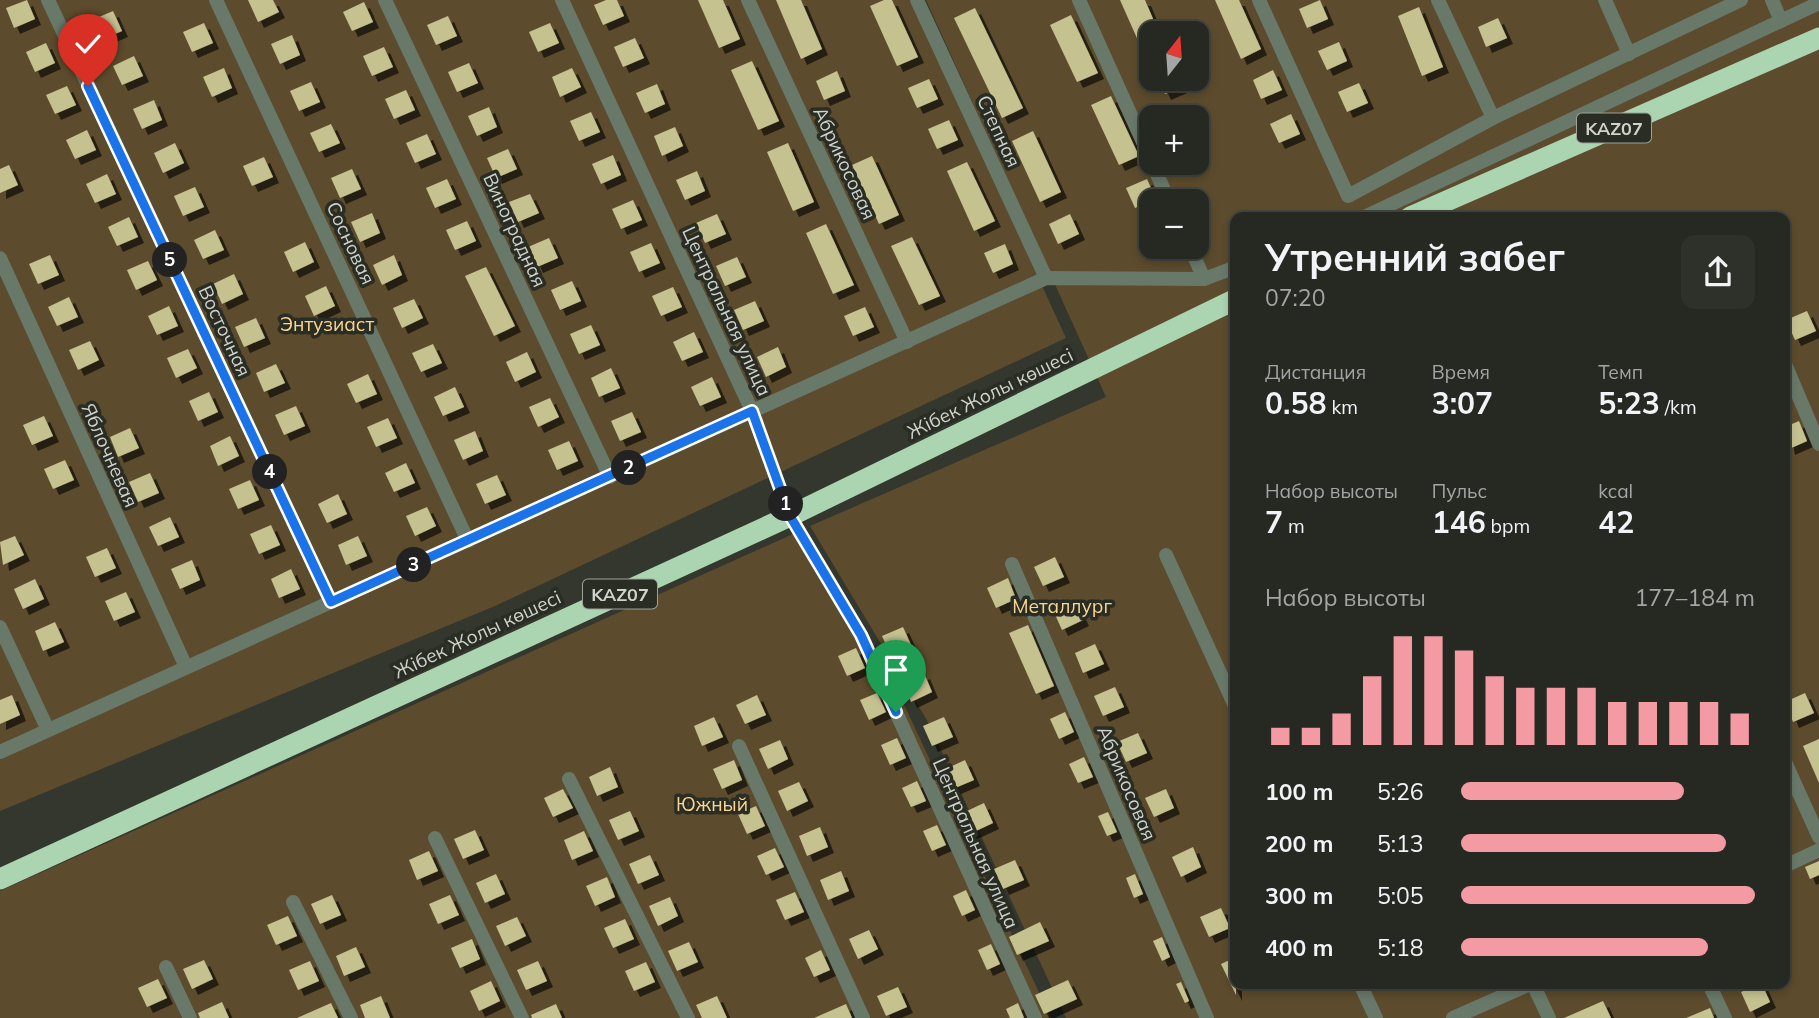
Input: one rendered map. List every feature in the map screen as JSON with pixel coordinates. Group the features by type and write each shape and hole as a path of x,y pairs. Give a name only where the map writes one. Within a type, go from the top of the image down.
{"highway":[{"name":"KAZ07","path":"1421,212 1819,38"},
{"name":"Жібек Жолы көшесі","path":"0,878 790,516 1230,302"}],"street":[{"name":"Восточная","path":"48,0 331,602"},
{"name":"Сосновая","path":"216,0 468,541"},
{"name":"Виноградная","path":"385,0 610,477"},
{"name":"Центральная улица","path":"562,0 752,411 790,516 861,635 1035,1018"},
{"name":"Абрикосовая","path":"748,0 907,342"},
{"name":"Степная","path":"917,0 1046,278"},
{"path":"1079,0 1139,133"},
{"path":"1259,0 1348,196 1493,118 1741,0"},
{"path":"1438,0 1493,118"},
{"path":"1605,0 1629,54"},
{"path":"1772,0 1781,21"},
{"path":"1375,212 1819,3"},
{"name":"Яблочневая","path":"0,258 186,667"},
{"path":"1195,259 1204,279"},
{"path":"0,752 1046,278 1204,279 1230,269"},
{"path":"1790,376 1819,444"},
{"path":"1166,555 1230,695"},
{"name":"Абрикосовая","path":"1012,564 1207,1018"},
{"path":"0,627 48,730"},
{"path":"739,746 863,1018"},
{"path":"1790,773 1819,837"},
{"path":"569,779 688,1018"},
{"path":"435,838 522,1018"},
{"path":"1790,864 1819,850"},
{"path":"293,902 351,1018"},
{"path":"166,967 190,1018"},
{"path":"1362,989 1376,1018"},
{"path":"1453,1018 1520,989"},
{"path":"1534,989 1549,1018"},
{"path":"1711,989 1725,1018"}],"green space":[{"name":"Энтузиаст","path":"0,0 911,0 1066,338 495,606 0,811"},
{"name":"Металлург","path":"926,0 1819,0 1819,1018 1066,1018 928,722 810,526 1106,397"},
{"name":"Южный","path":"804,529 893,681 1051,1018 0,1018 0,891"}],"building":[{"path":"27,0 35,19 14,28 6,8"},
{"path":"248,0 273,0 279,12 258,22"},
{"path":"606,0 617,0 624,16 603,25 594,5"},
{"path":"698,0 723,0 740,39 719,48"},
{"path":"776,0 801,0 822,49 801,59"},
{"path":"884,0 892,0 918,57 897,66 870,6"},
{"path":"1120,0 1145,0 1154,21 1139,21 1139,43"},
{"path":"1215,0 1239,0 1261,49 1241,59"},
{"path":"1320,0 1328,19 1307,28 1299,9"},
{"path":"364,2 373,22 352,31 343,12"},
{"path":"1419,7 1443,67 1422,76 1398,16"},
{"path":"975,8 1023,108 1002,118 954,18"},
{"path":"113,11 122,31 101,40 92,20"},
{"path":"1071,15 1098,73 1077,82 1050,25"},
{"path":"448,16 457,36 436,45 427,25"},
{"path":"1498,18 1507,38 1486,47 1478,27"},
{"path":"204,23 213,43 192,52 183,32"},
{"path":"550,23 559,43 538,52 529,32"},
{"path":"292,35 300,55 280,64 271,44"},
{"path":"635,38 644,58 623,67 614,47"},
{"path":"1339,42 1347,61 1327,70 1318,51"},
{"path":"46,43 55,63 35,72 26,52"},
{"path":"384,47 393,67 372,76 363,56"},
{"path":"134,56 143,76 122,85 113,66"},
{"path":"752,61 779,121 758,130 731,70"},
{"path":"469,63 478,83 457,92 448,72"},
{"path":"224,68 232,88 212,97 203,77"},
{"path":"572,68 581,87 560,97 552,77"},
{"path":"1273,70 1282,90 1261,99 1253,80"},
{"path":"837,71 845,91 824,100 816,81"},
{"path":"929,79 938,99 917,108 908,88"},
{"path":"311,82 320,102 299,111 290,91"},
{"path":"1359,83 1368,103 1347,112 1338,92"},
{"path":"657,84 665,104 645,113 636,93"},
{"path":"67,86 76,105 55,114 46,95"},
{"path":"406,90 415,110 394,119 385,99"},
{"path":"1111,96 1139,156 1119,165 1091,105"},
{"path":"154,100 162,120 142,129 133,109"},
{"path":"489,107 497,127 477,136 468,116"},
{"path":"591,112 600,132 579,141 570,121"},
{"path":"1291,114 1300,134 1279,143 1270,124"},
{"path":"949,120 958,140 937,149 928,129"},
{"path":"331,124 340,143 319,152 310,133"},
{"path":"675,127 683,146 662,156 654,136"},
{"path":"87,130 96,150 75,159 66,140"},
{"path":"1033,131 1061,192 1040,202 1012,141"},
{"path":"427,134 436,154 415,163 406,143"},
{"path":"175,143 184,163 163,173 154,153"},
{"path":"788,143 814,202 793,211 767,152"},
{"path":"508,149 517,169 496,178 487,158"},
{"path":"613,155 621,175 601,184 592,164"},
{"path":"872,156 899,215 879,224 852,165"},
{"path":"264,157 273,177 252,186 243,166"},
{"path":"967,162 995,221 974,231 947,171"},
{"path":"9,165 18,185 0,193 0,169"},
{"path":"352,169 361,189 340,198 331,178"},
{"path":"697,171 705,191 685,200 676,180"},
{"path":"107,174 116,194 95,203 86,184"},
{"path":"447,179 456,199 435,208 426,188"},
{"path":"1147,179 1152,189 1139,189 1139,206 1135,208 1126,188"},
{"path":"195,187 204,207 183,216 174,196"},
{"path":"530,194 539,213 518,222 509,202"},
{"path":"633,200 642,220 621,229 612,209"},
{"path":"372,213 380,233 360,242 351,222"},
{"path":"717,214 726,234 705,243 696,223"},
{"path":"1070,214 1079,234 1058,244 1049,224"},
{"path":"129,217 138,237 117,246 108,227"},
{"path":"467,221 476,241 455,250 446,230"},
{"path":"826,224 854,285 833,294 806,233"},
{"path":"215,230 224,250 203,259 194,240"},
{"path":"912,237 940,296 919,305 891,246"},
{"path":"549,238 558,258 537,267 528,247"},
{"path":"305,242 314,262 293,272 284,252"},
{"path":"651,243 660,263 639,272 630,252"},
{"path":"1005,244 1013,264 993,273 984,253"},
{"path":"50,255 59,275 38,284 29,264"},
{"path":"394,255 402,275 382,285 373,265"},
{"path":"737,257 746,277 725,286 716,266"},
{"path":"148,261 157,280 136,290 127,270"},
{"path":"486,267 515,326 494,336 465,276"},
{"path":"234,274 243,294 222,304 213,284"},
{"path":"572,281 581,301 560,310 551,290"},
{"path":"326,286 335,306 314,316 305,296"},
{"path":"673,287 682,307 661,316 652,296"},
{"path":"69,297 78,317 57,326 48,307"},
{"path":"414,299 423,318 402,328 393,308"},
{"path":"755,301 764,321 743,330 734,310"},
{"path":"169,306 178,326 157,335 148,316"},
{"path":"865,307 874,327 853,336 844,316"},
{"path":"1807,311 1816,331 1795,340 1790,329 1790,318"},
{"path":"256,318 265,338 244,347 235,327"},
{"path":"591,325 600,345 579,354 570,334"},
{"path":"694,332 703,352 682,361 673,342"},
{"path":"90,341 99,360 78,370 69,350"},
{"path":"433,344 442,363 421,372 412,353"},
{"path":"778,347 786,367 766,377 757,357"},
{"path":"188,349 197,368 176,378 167,358"},
{"path":"527,352 536,372 515,382 506,362"},
{"path":"276,364 285,383 264,392 256,373"},
{"path":"611,368 620,388 599,397 591,378"},
{"path":"368,374 377,394 356,403 347,384"},
{"path":"712,377 721,397 700,406 691,387"},
{"path":"455,387 464,407 443,416 434,397"},
{"path":"209,392 218,412 198,421 189,401"},
{"path":"550,398 559,417 538,427 529,407"},
{"path":"296,406 305,426 284,435 275,415"},
{"path":"632,412 641,432 620,441 611,421"},
{"path":"44,416 53,436 32,445 23,425"},
{"path":"388,418 397,438 376,447 367,427"},
{"path":"1799,421 1807,441 1790,449 1790,425"},
{"path":"130,428 139,448 118,457 110,437"},
{"path":"475,431 483,451 463,460 454,440"},
{"path":"230,436 239,456 218,466 210,446"},
{"path":"569,441 578,461 557,470 548,450"},
{"path":"65,460 74,480 53,489 44,469"},
{"path":"406,463 415,483 394,492 385,473"},
{"path":"150,473 159,493 138,502 129,482"},
{"path":"497,475 506,495 485,504 476,484"},
{"path":"250,480 259,500 238,509 229,489"},
{"path":"338,494 347,514 327,523 318,504"},
{"path":"427,507 436,526 415,536 406,516"},
{"path":"170,517 179,537 158,546 149,527"},
{"path":"271,525 280,545 259,554 250,534"},
{"path":"15,536 24,555 3,565 0,542"},
{"path":"358,536 367,556 346,565 338,545"},
{"path":"107,548 116,568 95,577 86,557"},
{"path":"1055,557 1064,577 1043,586 1034,567"},
{"path":"192,560 200,580 180,589 171,569"},
{"path":"291,569 300,589 279,598 271,579"},
{"path":"1008,578 1016,599 996,608 987,588"},
{"path":"35,579 44,599 23,609 14,589"},
{"path":"126,592 135,612 114,621 105,601"},
{"path":"1074,601 1083,620 1062,630 1053,610"},
{"path":"55,622 64,642 43,651 35,631"},
{"path":"1028,625 1054,686 1036,694 1009,633"},
{"path":"903,627 912,647 891,656 882,636"},
{"path":"1095,644 1104,664 1083,673 1075,653"},
{"path":"856,648 865,668 847,676 838,656"},
{"path":"924,673 932,692 911,702 903,682"},
{"path":"1115,687 1124,707 1103,716 1094,696"},
{"path":"877,693 886,712 869,720 860,700"},
{"path":"1805,693 1814,713 1793,722 1790,700"},
{"path":"12,695 20,715 0,724 0,700"},
{"path":"757,695 766,715 745,724 736,705"},
{"path":"1065,712 1074,732 1059,739 1050,719"},
{"path":"714,717 723,737 702,746 694,726"},
{"path":"944,717 953,737 932,746 923,726"},
{"path":"1138,733 1147,753 1126,762 1117,742"},
{"path":"897,738 906,758 890,765 881,745"},
{"path":"1819,739 1819,783 1803,746"},
{"path":"780,740 788,759 768,769 759,749"},
{"path":"1084,757 1093,777 1078,783 1069,764"},
{"path":"734,760 742,780 722,789 713,769"},
{"path":"965,760 974,780 943,793 935,774"},
{"path":"610,767 618,787 597,796 589,777"},
{"path":"917,781 926,801 911,807 902,788"},
{"path":"799,782 808,801 787,811 778,791"},
{"path":"563,789 573,808 553,817 544,798"},
{"path":"1166,789 1174,808 1154,817 1145,798"},
{"path":"984,803 993,823 963,837 954,817"},
{"path":"756,806 765,826 747,834 738,814"},
{"path":"630,811 639,831 618,840 609,820"},
{"path":"1108,812 1117,832 1107,836 1098,816"},
{"path":"937,825 946,845 932,851 923,831"},
{"path":"820,827 828,847 807,856 799,836"},
{"path":"475,830 484,850 463,859 454,839"},
{"path":"584,831 593,851 572,860 564,840"},
{"path":"1193,847 1201,867 1181,877 1172,857"},
{"path":"775,848 784,867 766,875 757,856"},
{"path":"429,851 438,871 417,880 409,860"},
{"path":"650,855 659,875 638,884 629,864"},
{"path":"1015,860 1024,880 1003,889 994,869"},
{"path":"1819,861 1819,875 1810,879 1805,867"},
{"path":"841,871 849,891 828,900 820,880"},
{"path":"496,874 505,894 485,903 476,883"},
{"path":"1135,874 1143,894 1134,898 1126,878"},
{"path":"607,877 615,897 595,906 586,886"},
{"path":"966,890 975,910 962,916 953,896"},
{"path":"795,892 804,912 785,920 776,900"},
{"path":"332,895 341,915 320,924 311,904"},
{"path":"450,895 459,915 438,924 429,904"},
{"path":"670,897 678,916 658,926 649,906"},
{"path":"1221,908 1230,928 1209,937 1200,917"},
{"path":"288,916 297,936 276,945 267,925"},
{"path":"517,917 526,936 505,946 496,926"},
{"path":"625,919 634,939 613,948 604,928"},
{"path":"1040,922 1049,941 1017,955 1009,937"},
{"path":"869,930 878,949 858,959 849,939"},
{"path":"1162,937 1170,957 1162,961 1153,941"},
{"path":"472,939 480,959 460,968 451,948"},
{"path":"689,942 698,962 677,971 668,951"},
{"path":"991,944 1000,964 987,970 978,950"},
{"path":"356,947 365,967 344,976 336,956"},
{"path":"821,950 830,970 814,977 805,958"},
{"path":"204,960 213,979 192,989 183,969"},
{"path":"1230,960 1230,983 1221,964"},
{"path":"310,961 319,981 298,990 289,970"},
{"path":"538,961 547,981 526,990 517,970"},
{"path":"646,962 655,982 634,991 625,971"},
{"path":"158,979 167,998 147,1007 138,988"},
{"path":"1068,980 1077,999 1044,1014 1035,995"},
{"path":"491,981 500,1001 479,1011 470,991"},
{"path":"1181,982 1189,1001 1185,1003 1176,984"},
{"path":"898,987 907,1007 886,1016 877,996"},
{"path":"1764,989 1770,1002 1750,1012 1741,992"},
{"path":"381,996 390,1018 365,1018 360,1005"},
{"path":"717,996 727,1018 702,1018 696,1005"},
{"path":"1603,1001 1611,1018 1564,1018"},
{"path":"222,1002 229,1018 200,1018 198,1013"},
{"path":"331,1003 338,1018 297,1018"},
{"path":"1018,1003 1024,1018 1010,1018 1006,1009"},
{"path":"556,1004 562,1018 532,1018 531,1015"},
{"path":"846,1004 852,1018 814,1018"},
{"path":"1710,1008 1714,1018 1686,1018"}],"route":[{"path":"88,86 331,602 752,411 790,516 861,635 896,712"}]}
